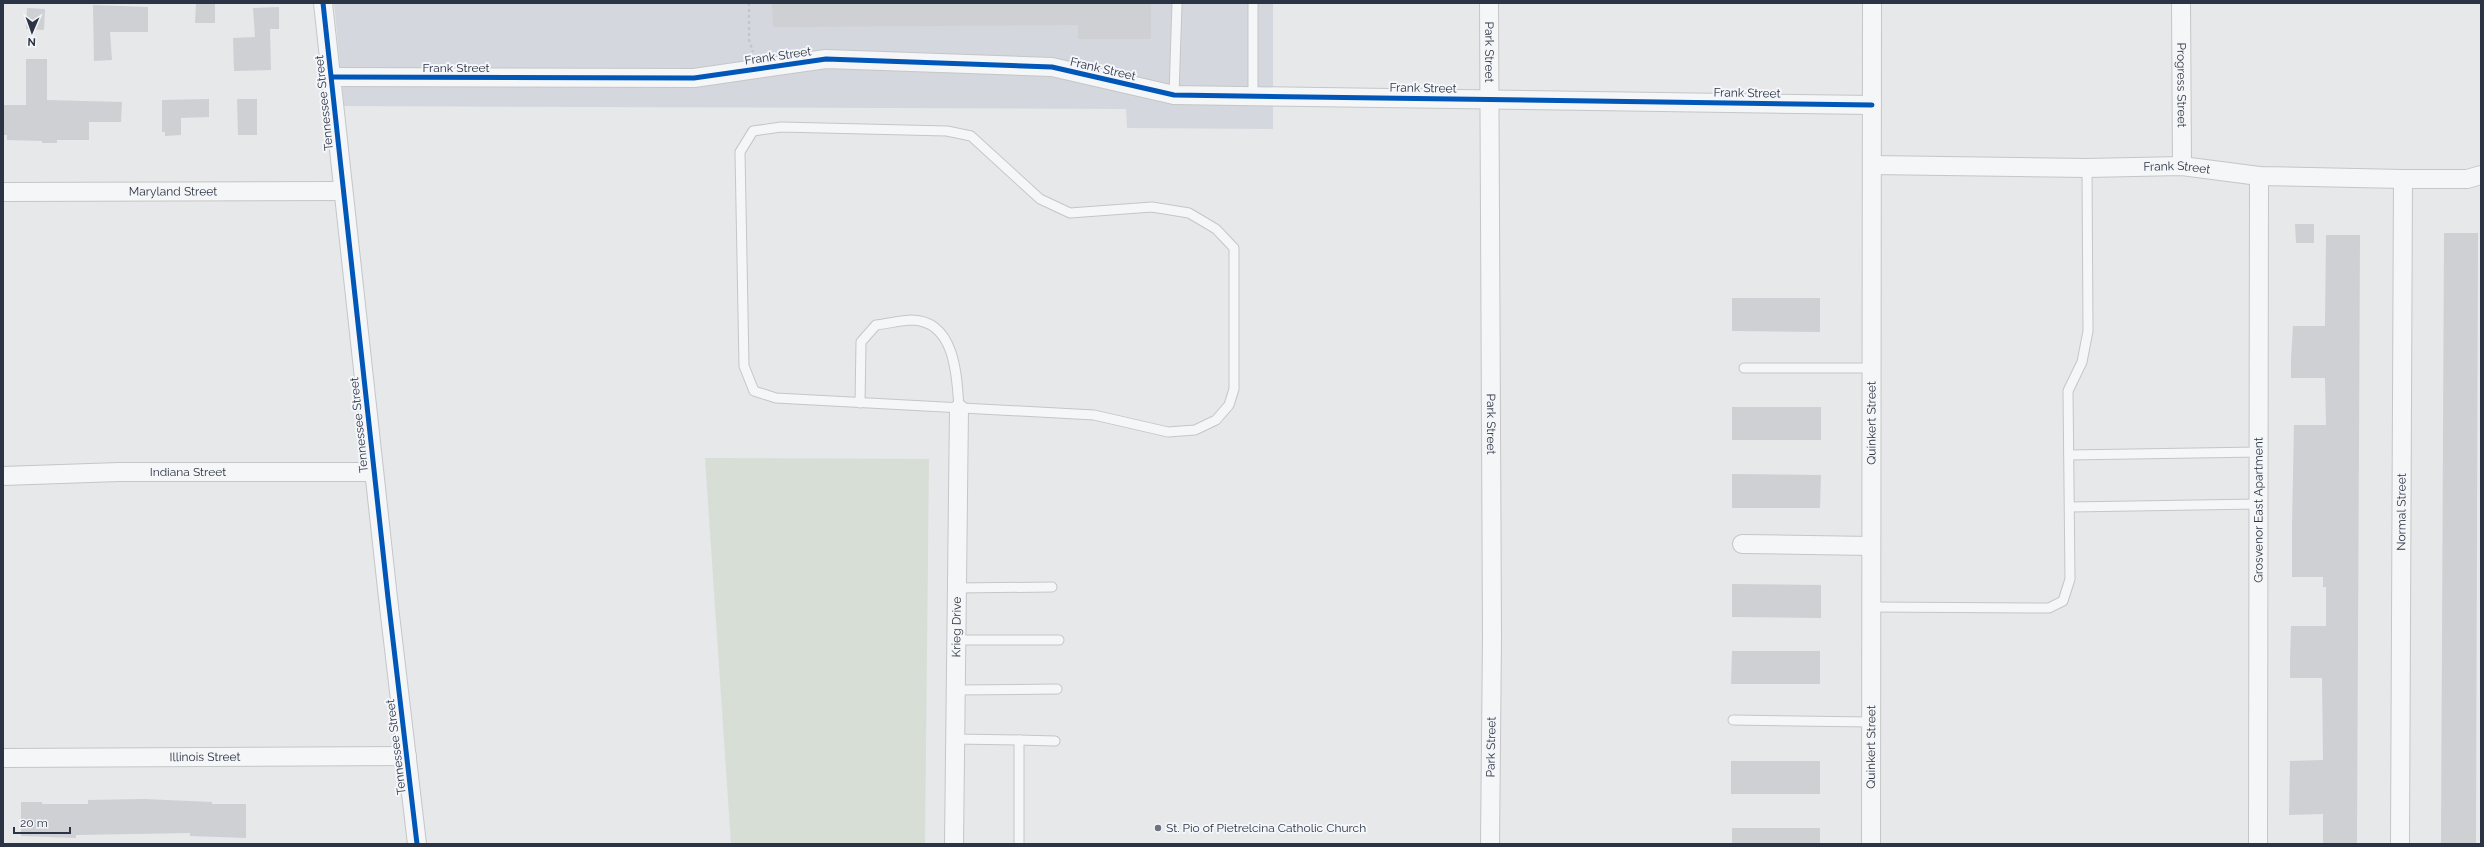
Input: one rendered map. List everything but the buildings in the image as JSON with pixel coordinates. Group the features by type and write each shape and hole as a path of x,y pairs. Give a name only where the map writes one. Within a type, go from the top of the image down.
{"street":[{"name":"Tennessee Street","path":"323,3 374,472 417,844"},
{"name":"Park Street","path":"1489,3 1492,637 1490,844"},
{"name":"Quinkert Street","path":"1871,844 1870,546 1873,165 1872,3"},
{"name":"Progress Street","path":"2181,3 2182,166"},
{"name":"Frank Street","path":"332,77 694,78 826,59 1052,67 1174,95 1872,105"},
{"name":"Frank Street","path":"1873,165 2087,168 2182,166 2259,176 2403,179 2467,179 2481,175"},
{"name":"Grosvenor East Apartment","path":"2258,844 2259,176"},
{"name":"Normal Street","path":"2400,844 2403,179"},
{"name":"Maryland Street","path":"3,192 343,191"},
{"name":"Krieg Drive","path":"954,844 959,409"},
{"name":"Indiana Street","path":"3,476 119,472 374,472"},
{"path":"1742,544 1870,546"},
{"name":"Illinois Street","path":"3,758 407,756"}],"lane":[{"path":"1174,95 1177,3"},
{"path":"1253,3 1253,95"},
{"path":"781,127 892,129 947,131 971,136 1040,199 1070,213 1152,207 1189,213 1216,229 1234,248 1234,389 1229,405 1216,420 1195,430 1168,432 1094,415 860,403 776,398 754,390 744,366 740,152 753,131 781,127"},
{"path":"1870,607 2049,608 2063,600 2070,579 2070,455 2068,391 2082,362 2088,331 2087,168"},
{"path":"860,403 861,342 876,325 913,320 934,326 948,344 957,375 959,409"},
{"path":"1744,368 1872,368"},
{"path":"2070,455 2259,452"},
{"path":"2070,507 2258,504"},
{"path":"957,588 1052,588"},
{"path":"956,640 1058,640"},
{"path":"956,690 1057,689"},
{"path":"1733,720 1870,722"},
{"path":"955,739 1055,741"},
{"path":"1019,740 1019,844"}],"path":[{"path":"749,3 749,40 758,68"}],"shaded area":[{"path":"334,3 1273,3 1273,129 1127,128 1126,109 344,106"},
{"path":"705,458 929,459 925,844 731,844"}],"cycle path":[{"path":"323,3 388,598 417,844"},
{"path":"332,77 694,78 826,59 1052,67 1174,95 1872,105"}],"place":[{"name":"St. Pio of Pietrelcina Catholic Church","path":"1158,828"}]}
